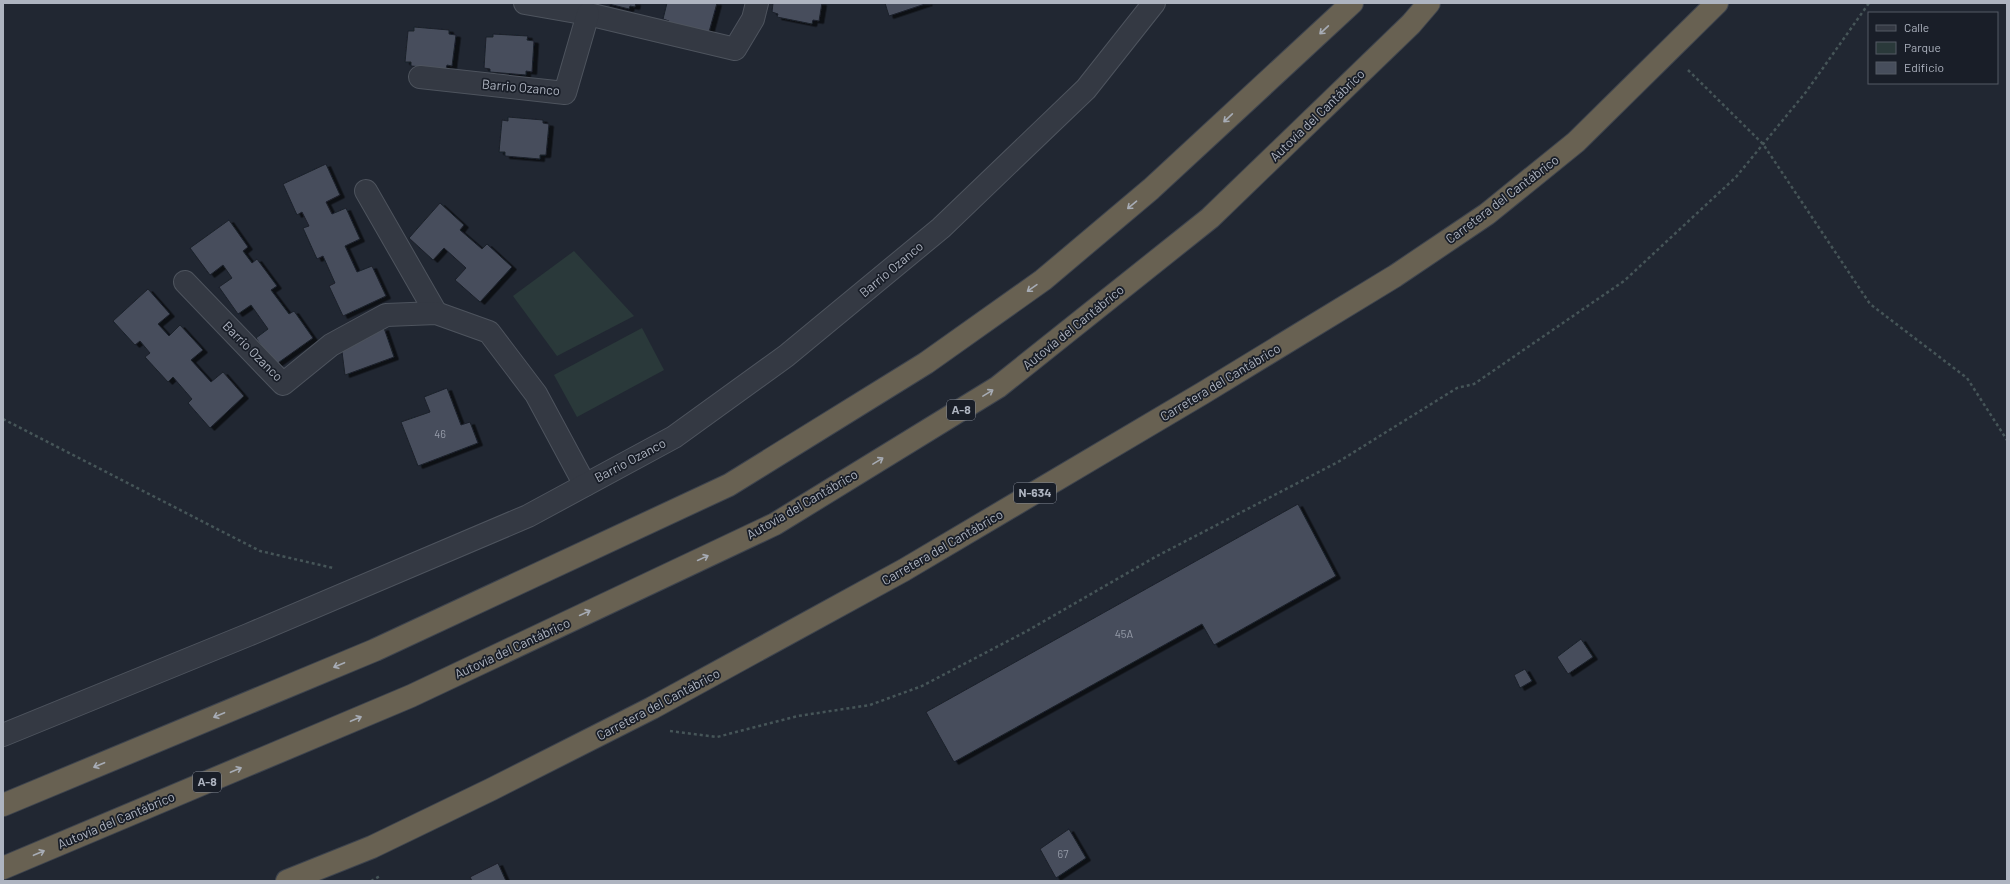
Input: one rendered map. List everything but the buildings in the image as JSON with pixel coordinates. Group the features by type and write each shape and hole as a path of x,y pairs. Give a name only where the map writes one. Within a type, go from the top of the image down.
{"highway":[{"path":"3,805 375,650 729,485 926,363 1043,280 1152,189 1352,3"},
{"name":"Autovía del Cantábrico","path":"3,868 411,696 775,524 991,391 1210,218 1411,24 1430,3"},
{"name":"Carretera del Cantábrico","path":"287,881 372,847 492,789 652,708 904,570 1203,393 1395,276 1487,214 1576,142 1717,3"}],"street":[{"path":"525,3 588,14 735,49 753,19 757,3"},
{"name":"Barrio Ozanco","path":"3,735 248,635 528,516 674,436 786,356 941,228 1086,89 1154,3"},
{"name":"Barrio Ozanco","path":"420,76 565,93 588,14"},
{"path":"366,191 436,313"},
{"name":"Barrio Ozanco","path":"185,282 283,384 332,344 386,315 436,313 489,332 536,394 585,485"}],"path":[{"path":"665,731 717,737 798,716 870,705 922,686 1027,631 1157,556 1338,462 1457,388 1474,384 1624,281 1736,177 1806,92 1869,3"},
{"path":"1669,51 1763,144 1870,304 1966,378 2007,440"},
{"path":"3,419 260,551 335,568"}],"green space":[{"path":"574,251 634,316 557,356 513,296"},
{"path":"642,328 664,370 577,417 554,375"}]}
